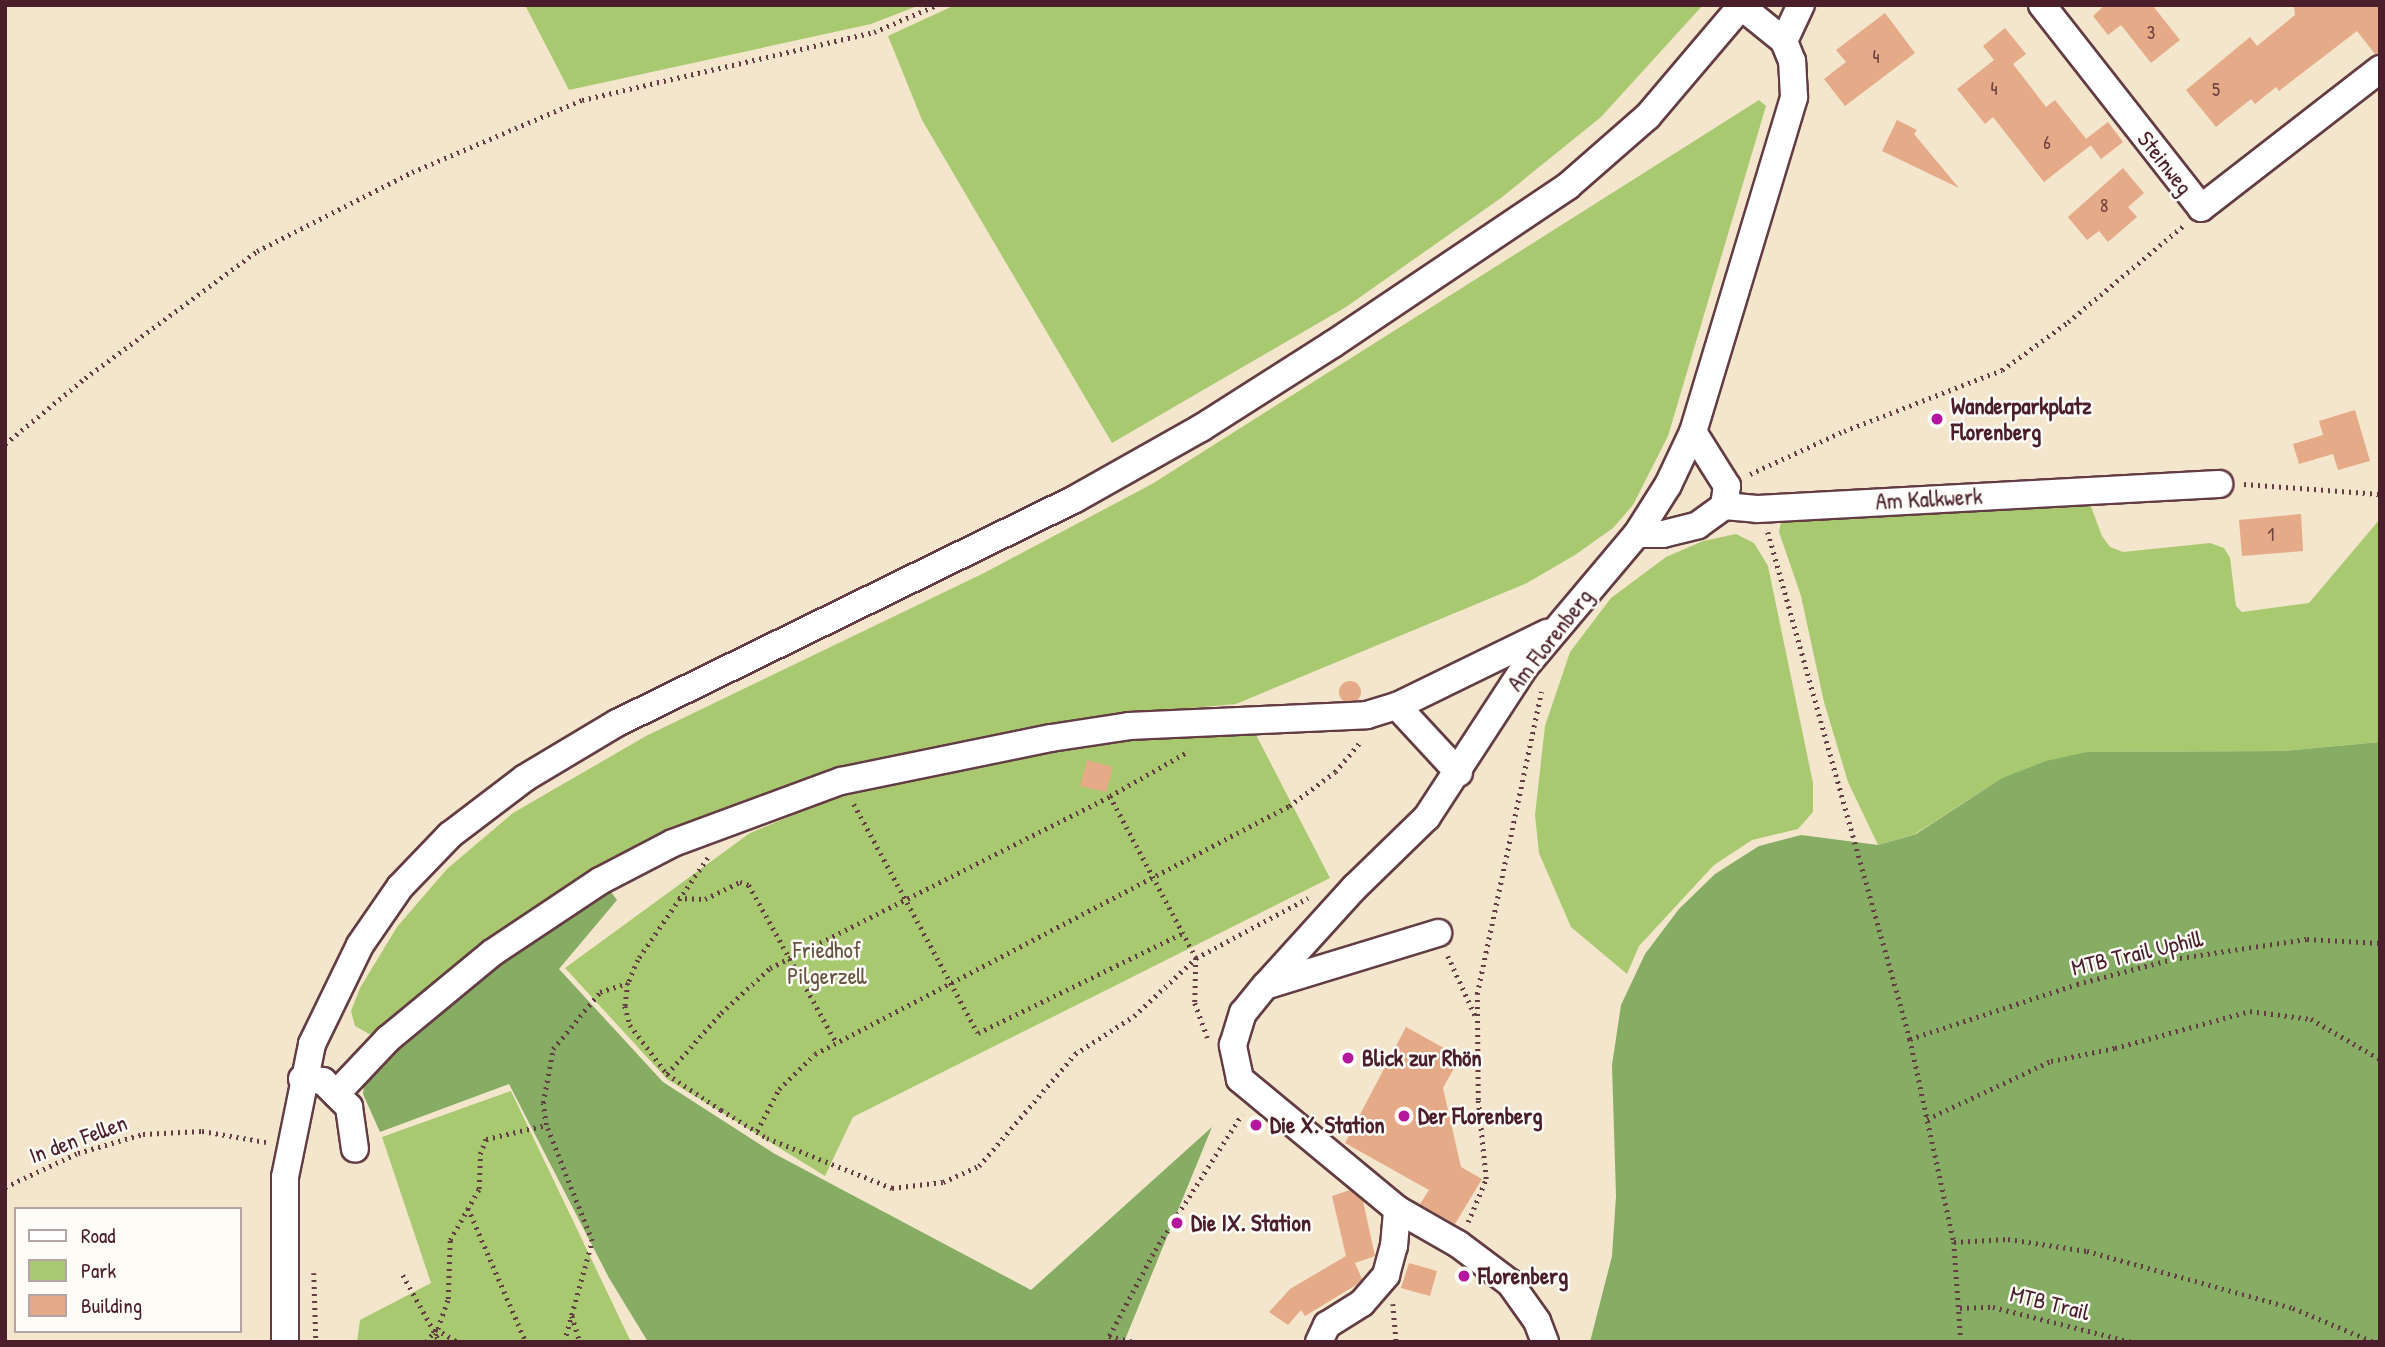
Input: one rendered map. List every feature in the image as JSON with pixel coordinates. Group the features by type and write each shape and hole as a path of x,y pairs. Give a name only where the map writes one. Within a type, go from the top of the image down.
{"street":[{"path":"285,1342 283,1225 289,1146 302,1079 324,1014 360,944 421,862 482,807 617,723 1075,499 1272,383 1568,186 1648,116 1742,6 1784,41 1801,5"},
{"name":"Steinweg","path":"2042,5 2201,208 2380,69"},
{"name":"Am Florenberg","path":"1234,1060 1233,1045 1243,1013 1355,887 1397,850 1459,773 1524,668 1554,629 1637,534 1668,485 1693,432 1794,97 1793,61 1784,41"},
{"path":"1637,534 1663,534 1698,526 1725,496 1693,432"},
{"name":"Am Kalkwerk","path":"1725,496 1757,509 2219,484"},
{"path":"336,1094 433,1000 492,953 600,881 673,843 841,781 984,750 1129,726 1384,709 1554,629"},
{"path":"1384,709 1459,773"},
{"path":"1266,985 1438,933"},
{"path":"1234,1060 1240,1079 1396,1209 1458,1244 1510,1283 1537,1321 1545,1342"},
{"path":"302,1079 323,1081 349,1107 355,1149"},
{"path":"1319,1342 1327,1325 1362,1303 1386,1275 1394,1246 1396,1209"}],"path":[{"path":"5,444 257,251 387,184 582,100 874,32 937,5"},
{"path":"1725,496 1789,454 2002,370 2068,322 2201,208"},
{"path":"2219,484 2380,494"},
{"path":"1757,509 1780,562 1815,707 1910,1039 1954,1242 1961,1342"},
{"path":"1458,1244 1486,1179 1478,1100 1476,1017 1543,683"},
{"path":"757,1131 779,1089 814,1054 1289,806 1335,772 1384,709"},
{"path":"667,1074 721,1013 770,968 1110,796 1193,748"},
{"path":"841,781 978,1033 1183,933"},
{"path":"1110,796 1196,958 1195,1003 1204,1032 1218,1052 1234,1060"},
{"path":"712,854 678,898 628,982 625,1006 630,1025 667,1074 757,1131 892,1188 943,1182 979,1166 1075,1055 1135,1016 1196,958 1312,896"},
{"path":"678,898 705,900 740,882 749,885 836,1042"},
{"path":"1438,933 1476,1017"},
{"name":"MTB Trail Uphill","path":"1910,1039 2077,984 2173,959 2307,939 2380,943"},
{"path":"564,1342 592,1241 546,1125 543,1103 554,1049 600,992 628,982"},
{"path":"1927,1119 2051,1060 2128,1045 2250,1011 2311,1019 2380,1059"},
{"path":"1133,1342 1107,1339 1155,1251 1255,1092"},
{"path":"433,1342 448,1299 450,1240 479,1189 480,1154 486,1139 546,1125"},
{"name":"In den Fellen","path":"5,1187 78,1153 143,1134 202,1131 289,1146"},
{"path":"468,1208 526,1342"},
{"path":"1954,1242 2008,1240 2087,1251 2293,1308 2374,1342"},
{"path":"313,1263 316,1342"},
{"path":"403,1275 436,1329 440,1342"},
{"name":"MTB Trail","path":"1960,1308 1993,1307 2132,1342"},
{"path":"572,1314 580,1342"},
{"path":"426,1342 436,1329"},
{"path":"436,1329 458,1342"}],"green space":[{"path":"525,5 920,5 871,24 569,90"},
{"path":"955,5 1703,5 1601,117 1501,198 1346,307 1112,443 922,120 888,36"},
{"path":"1759,100 1766,106 1668,436 1633,505 1613,528 1575,555 1527,583 1236,704 1126,714 732,811 383,1033 369,1034 355,1026 351,1011 360,988 397,927 447,869 513,813 646,736 984,573 1152,484"},
{"path":"2077,499 2090,504 2102,536 2110,547 2123,552 2210,543 2224,548 2230,558 2236,606 2242,612 2309,603 2380,519 2380,742 2283,751 2087,752 2002,778 1915,834 1878,845 1848,782 1824,702 1801,596 1779,532 1781,522 1794,515"},
{"path":"1736,534 1754,543 1768,566 1813,783 1813,812 1798,829 1752,840 1714,865 1639,946 1627,974 1571,927 1539,853 1535,815 1545,726 1570,652 1611,598 1666,557 1703,541"},
{"name":"Friedhof Pilgerzell","path":"1253,729 1330,878 853,1117 825,1176 667,1079 565,968 750,833 822,803 908,777 1132,736"},
{"name":"Florenberg","path":"2380,742 2380,1342 1590,1342 1612,1256 1616,1196 1612,1065 1621,1005 1645,954 1679,909 1715,874 1759,846 1801,835 1878,845 1916,834 2002,778 2046,761 2087,752 2283,751"},
{"path":"607,887 617,900 559,969 663,1082 775,1154 1031,1290 1212,1127 1124,1342 648,1342 609,1278 509,1084 380,1132 363,1094 365,1077 440,1005"},
{"path":"511,1091 631,1342 357,1342 360,1320 431,1283 382,1137"}],"building":[{"path":"2105,5 2153,6 2180,40 2151,63 2121,25 2108,35 2093,16"},
{"path":"2294,5 2380,5 2380,54 2375,54 2357,31 2279,91 2276,87 2255,104 2251,99 2216,127 2186,90 2250,37 2257,46 2295,15"},
{"path":"1885,13 1915,53 1845,106 1824,79 1846,62 1836,50"},
{"path":"2005,28 2026,54 2013,64 2046,107 2055,100 2091,145 2044,182 1993,117 1985,124 1957,89 1994,60 1983,46"},
{"path":"1897,120 1917,130 1914,134 1959,188 1882,151"},
{"path":"2108,122 2123,142 2101,159 2086,139"},
{"path":"2123,168 2144,193 2128,207 2137,217 2108,242 2099,231 2087,240 2068,217"},
{"path":"2355,410 2370,461 2338,470 2333,454 2299,464 2293,444 2323,435 2319,421"},
{"path":"2301,514 2303,551 2242,556 2239,520"},
{"path":"1350,681 1358,684 1361,692 1358,700 1350,703 1342,700 1339,692 1342,684"},
{"path":"1087,760 1113,767 1106,792 1080,786"},
{"name":"Der Florenberg","path":"1406,1027 1460,1057 1443,1088 1461,1167 1482,1179 1455,1224 1420,1204 1429,1190 1345,1143"},
{"path":"1350,1190 1363,1201 1375,1256 1355,1263 1362,1279 1356,1285 1305,1316 1301,1310 1288,1325 1269,1312 1290,1289 1346,1256 1332,1196"},
{"path":"1409,1263 1437,1271 1430,1296 1401,1288"}],"place":[{"name":"Wanderparkplatz Florenberg","path":"1937,419"},
{"name":"Blick zur Rhön","path":"1348,1058"},
{"name":"Der Florenberg","path":"1404,1116"},
{"name":"Die X. Station","path":"1256,1125"},
{"name":"Die IX. Station","path":"1177,1223"},
{"name":"Florenberg","path":"1464,1276"}]}
